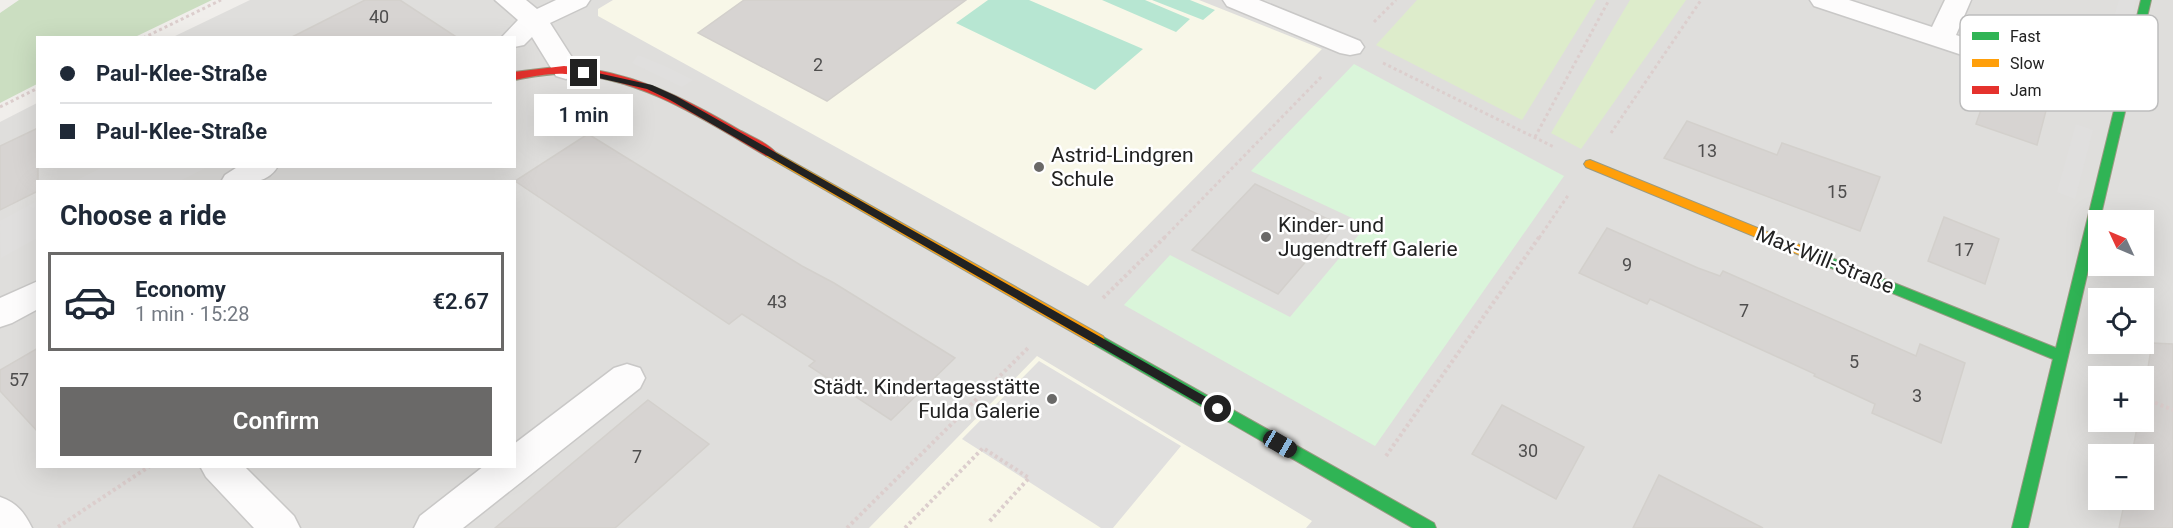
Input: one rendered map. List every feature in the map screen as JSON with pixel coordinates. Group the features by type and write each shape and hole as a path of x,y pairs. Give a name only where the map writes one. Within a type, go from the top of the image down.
{"street":[{"path":"508,0 524,30 550,41 566,70"},
{"path":"524,30 577,0"},
{"path":"1236,0 1350,47"},
{"path":"1823,0 1960,46"},
{"path":"1940,39 1958,0"},
{"path":"2143,15 2146,0"},
{"path":"516,76 566,70 619,79 649,87 673,98 1428,528"},
{"path":"2020,528 2120,111"},
{"name":"Max-Will-Straße","path":"1590,164 2060,356"},
{"path":"239,180 260,168"},
{"path":"0,314 36,294"},
{"path":"516,464 627,378"},
{"path":"221,468 280,528"},
{"path":"434,528 511,468"},
{"path":"0,514 12,528"}],"path":[{"path":"147,36 221,0"},
{"path":"1100,300 1111,292 1396,0"},
{"path":"1350,47 1534,137 1609,0"},
{"path":"1385,457 1590,164 1701,0"},
{"path":"0,106 36,89"},
{"path":"847,528 1023,350 1038,341"},
{"path":"2154,402 2173,410"},
{"path":"905,528 983,448 1029,478 988,523"},
{"path":"56,528 147,468"}],"shaded area":[{"path":"250,0 2173,0 2173,528 0,528 0,122 36,104 36,168 516,168 516,36 175,36"},
{"name":"Astrid-Lindgren Schule","path":"613,0 1199,0 1322,49 1088,286 598,16 598,9"},
{"path":"2119,0 2136,0 2132,15 2115,15"},
{"path":"638,55 693,80 682,87 632,63"},
{"path":"2076,124 2093,130 2075,199 2057,192"},
{"path":"101,168 205,168 182,180 77,180"},
{"path":"36,202 36,239 1,258 0,221"},
{"name":"Städt. Kindertagesstätte Fulda Galerie","path":"1037,356 1312,521 1306,528 869,528"},
{"path":"1039,361 1181,446 1113,528 1101,528 962,439"}],"green space":[{"path":"19,0 212,0 137,36 36,36 36,85 0,103 0,13"},
{"path":"988,0 1029,0 1143,49 1095,90 956,23"},
{"path":"1102,0 1145,0 1190,19 1176,32"},
{"path":"1152,0 1190,0 1215,10 1203,20"},
{"path":"1417,0 1596,0 1522,120 1376,45"},
{"path":"1630,0 1686,0 1581,149 1551,133"},
{"path":"1354,64 1564,176 1375,446 1124,305 1170,255 1290,317 1367,225 1251,171"}],"building":[{"path":"365,0 400,0 455,36 294,36"},
{"path":"744,0 966,0 827,101 698,33"},
{"path":"1981,111 2046,111 2037,145 1976,124"},
{"path":"1687,121 1777,155 1782,143 1880,177 1860,231 1664,158"},
{"path":"36,129 38,180 36,180 36,192 0,210 0,146"},
{"path":"588,134 955,358 891,420 809,366 815,361 742,314 729,324 516,180"},
{"name":"Kinder- und Jugendtreff Galerie","path":"1255,184 1338,224 1278,294 1192,250"},
{"path":"1944,217 1999,239 1985,284 1928,261"},
{"path":"1607,228 1698,268 1720,276 1723,271 1916,356 1920,344 1965,363 1941,443 1872,413 1875,404 1814,376 1815,374 1650,299 1647,304 1579,273"},
{"path":"2154,343 2173,344 2173,528 2119,528 2123,510 2154,510 2154,444 2134,444 2136,432 2154,432 2154,366 2148,366 2150,354 2154,354"},
{"path":"36,349 36,430 0,391 0,370"},
{"path":"648,400 709,444 615,528 495,528"},
{"path":"1502,405 1584,447 1556,499 1472,454"},
{"path":"1659,475 1763,528 1633,528"}],"traffic: fast":[{"path":"2142,15 2146,0"},
{"path":"2020,528 2120,111"},
{"path":"1807,253 2060,356"},
{"path":"1098,340 1428,528"}],"traffic: slow":[{"path":"770,153 1098,340"},
{"path":"1590,164 1807,253"}],"traffic: jam":[{"path":"516,76 564,70 592,72 619,78 672,98 770,153"}],"place":[{"name":"Astrid-Lindgren Schule","path":"1039,167"},
{"name":"Kinder- und Jugendtreff Galerie","path":"1266,237"},
{"name":"Städt. Kindertagesstätte Fulda Galerie","path":"1052,399"}],"route":[{"path":"584,73 649,87 673,98 1218,409"}]}
